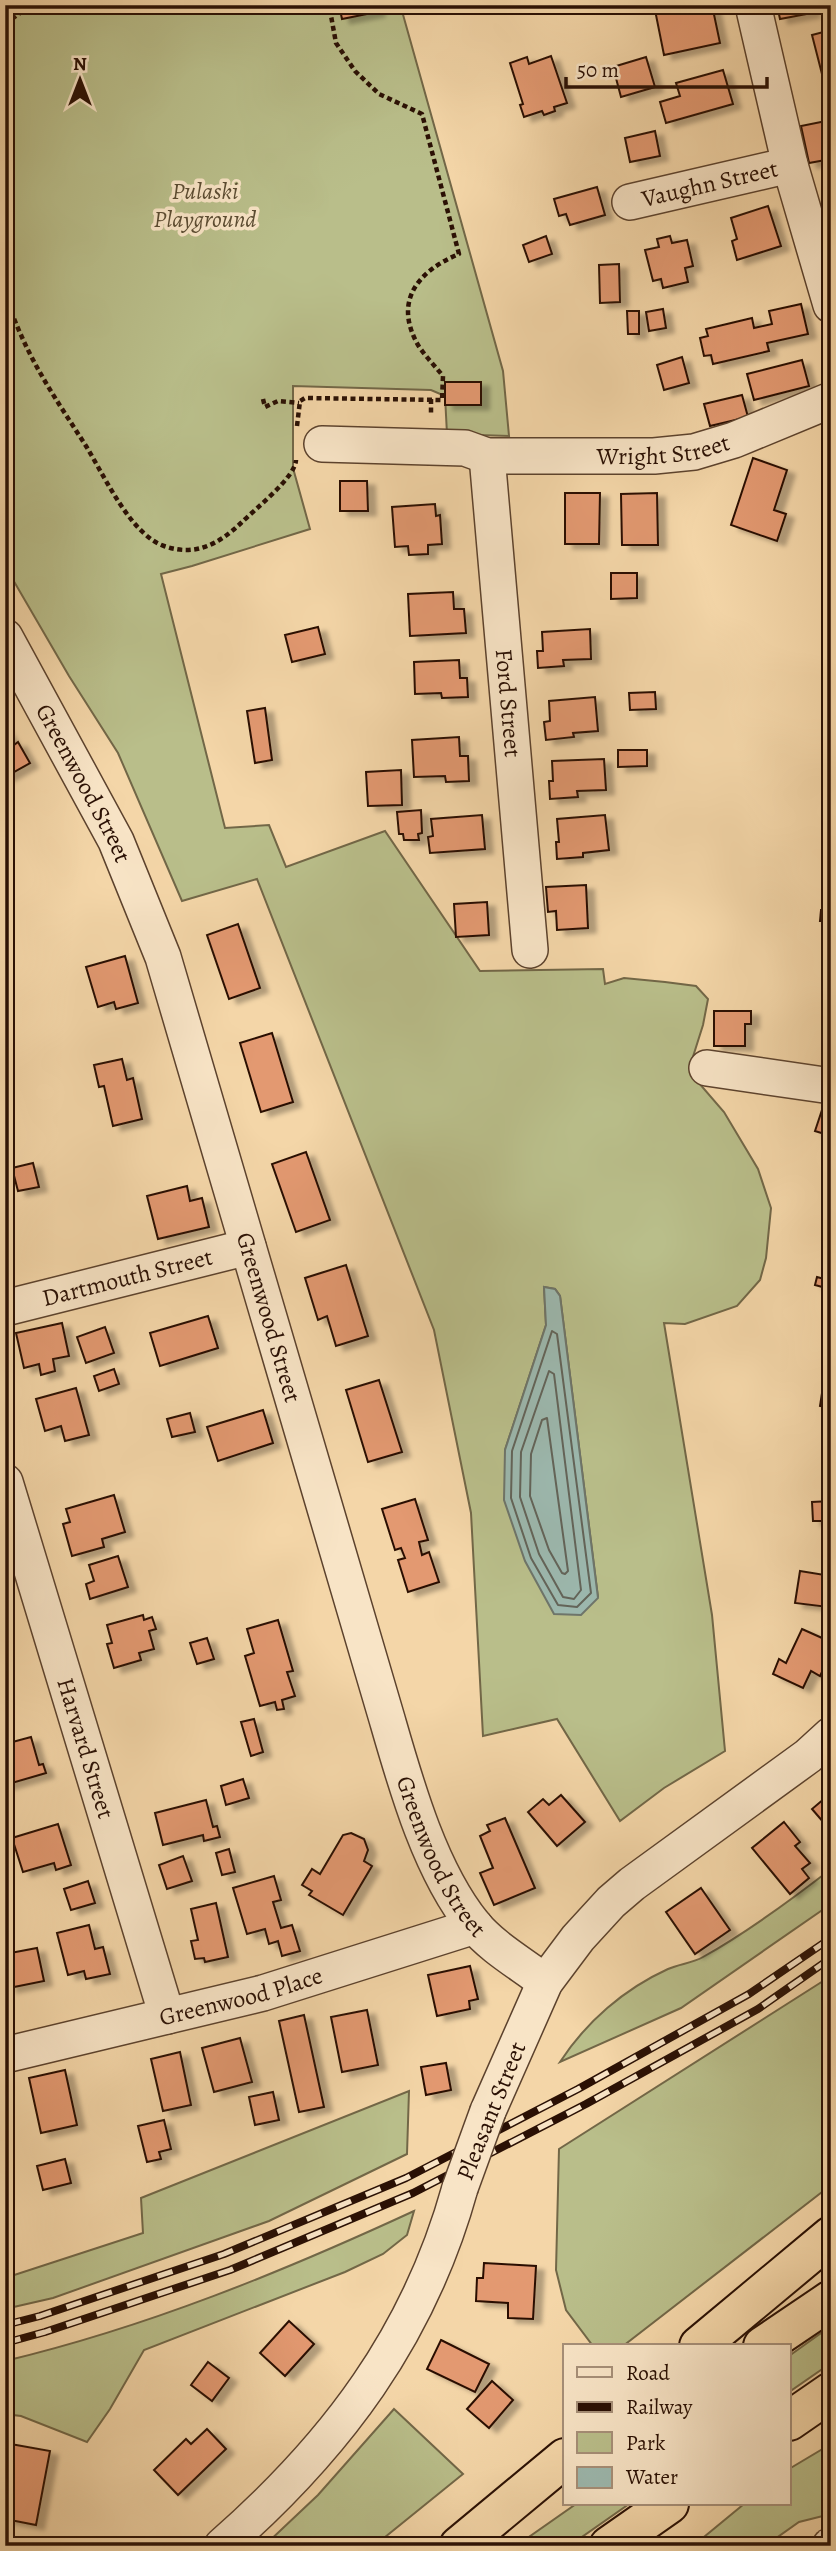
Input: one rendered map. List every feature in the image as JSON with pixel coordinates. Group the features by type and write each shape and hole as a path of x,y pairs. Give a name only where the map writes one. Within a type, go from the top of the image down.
{"highway":[{"path":"701,2344 831,2236"},
{"path":"766,2344 831,2300"},
{"path":"790,2420 831,2392"},
{"path":"790,2428 831,2407"},
{"path":"459,2546 563,2460"},
{"path":"473,2546 563,2483"},
{"path":"609,2546 666,2506"}],"street":[{"path":"753,5 790,165 831,304"},
{"name":"Vaughn Street","path":"630,202 790,165"},
{"name":"Wright Street","path":"305,443 465,448 487,456 654,456 694,452 734,440 831,400"},
{"name":"Ford Street","path":"487,456 530,950"},
{"name":"Greenwood Street","path":"5,637 116,841 157,940 419,1821 444,1877 475,1926 545,1982"},
{"path":"707,1068 831,1086"},
{"name":"Dartmouth Street","path":"5,1308 248,1247"},
{"name":"Harvard Street","path":"5,1482 167,2016"},
{"name":"Pleasant Street","path":"222,2546 288,2484 326,2442 407,2326 435,2265 488,2111 545,1982 578,1938 611,1902 632,1884 808,1756 831,1735"},
{"name":"Greenwood Place","path":"5,2055 263,1993 475,1926"}],"path":[{"path":"5,24 31,5"},
{"path":"262,399 265,407 278,401 299,403 305,398 321,396 442,400 443,376 415,338 408,305 415,284 436,263 459,254 422,114 379,94 355,71 336,43 328,5"},
{"path":"5,295 39,370 109,484 134,523 149,538 163,546 180,550 200,549 217,543 280,485 295,467 305,443 299,403"}],"green space":[{"name":"Pulaski Playground","path":"5,5 400,5 503,371 509,436 447,434 445,396 431,390 293,386 293,468 310,529 161,574 225,828 269,825 286,867 385,831 480,971 603,969 605,984 624,978 696,986 708,999 691,1063 698,1082 724,1112 758,1169 771,1208 766,1258 760,1280 737,1306 685,1324 664,1323 712,1615 725,1751 664,1788 620,1821 557,1719 483,1736 471,1513 434,1330 257,879 182,901 118,753 69,676 5,566","holes":["544,1287 555,1289 560,1296 598,1597 505,1450 546,1325"]},
{"path":"831,1869 831,1904 681,2008 560,2062 594,2020 636,1986 720,1947"},
{"path":"831,1976 831,2185 626,2344 592,2344 566,2310 556,2270 559,2149"},
{"path":"409,2091 407,2154 269,2221 53,2298 5,2309 5,2278 143,2233 141,2198"},
{"path":"414,2211 407,2235 383,2254 345,2272 144,2350 110,2409 87,2442 21,2416 5,2414 5,2361 162,2315 264,2276"},
{"path":"831,2326 831,2363 790,2391 790,2355"},
{"path":"394,2409 463,2474 374,2546 264,2546 318,2495"},
{"path":"831,2444 831,2514 799,2522 765,2546 693,2546 742,2506 790,2506 790,2468"},
{"path":"573,2506 626,2506 569,2546 516,2546"}],"water":[{"path":"544,1287 555,1289 560,1296 598,1598 581,1615 554,1614 525,1561 504,1500 505,1450 546,1325"}],"building":[{"path":"339,5 376,5 377,12 342,19"},
{"path":"654,5 712,5 720,43 664,55"},
{"path":"777,5 810,5 812,13 780,19"},
{"path":"831,30 831,72 822,74 812,35"},
{"path":"551,56 567,103 554,107 555,111 544,115 542,111 524,117 520,105 523,104 510,63 527,57 529,64"},
{"path":"646,57 655,87 621,97 613,67"},
{"path":"723,70 733,104 666,123 660,102 680,96 676,83"},
{"path":"831,120 831,159 809,163 801,126"},
{"path":"655,131 660,156 630,162 625,138"},
{"path":"597,187 605,215 570,225 566,214 559,216 554,199"},
{"path":"768,206 781,246 737,260 732,241 737,239 731,218"},
{"path":"546,236 552,254 529,262 523,245"},
{"path":"670,236 672,243 687,240 693,266 685,268 688,282 663,288 661,279 653,281 645,250 659,247 657,239"},
{"path":"619,264 620,302 600,303 599,265"},
{"path":"801,304 808,334 767,343 769,351 713,364 711,355 704,356 700,338 708,336 706,329 752,318 754,328 772,324 769,311"},
{"path":"663,309 666,328 649,331 646,312"},
{"path":"627,311 639,311 639,334 628,334"},
{"path":"682,357 689,383 664,390 657,365"},
{"path":"802,360 809,386 754,400 747,374"},
{"path":"445,382 481,382 481,405 445,405"},
{"path":"742,395 748,417 710,426 704,404"},
{"path":"753,458 787,470 774,510 786,514 777,541 731,525"},
{"path":"340,481 367,481 368,511 340,511"},
{"path":"565,493 600,493 599,544 565,544"},
{"path":"657,493 658,545 622,545 621,494"},
{"path":"435,504 436,516 440,515 442,544 428,545 428,554 409,555 408,546 395,547 392,507"},
{"path":"611,573 637,573 637,598 611,599"},
{"path":"453,592 454,609 464,609 466,633 410,636 408,594"},
{"path":"318,627 325,654 292,662 285,635"},
{"path":"590,629 591,659 563,660 564,666 538,668 537,651 543,651 542,632"},
{"path":"459,660 460,678 467,678 468,697 442,698 441,693 415,694 414,662"},
{"path":"655,692 656,709 630,710 629,693"},
{"path":"595,697 598,731 573,733 574,737 546,740 544,722 550,721 549,701"},
{"path":"265,708 272,760 255,763 247,711"},
{"path":"5,730 14,745 18,742 30,763 5,777"},
{"path":"459,737 460,756 468,756 469,781 446,782 445,776 414,777 412,740"},
{"path":"618,750 647,750 647,766 618,767"},
{"path":"604,759 606,790 577,791 578,797 550,799 552,761"},
{"path":"401,770 402,805 368,806 366,772"},
{"path":"421,810 422,833 418,834 419,840 404,840 403,834 399,834 397,812"},
{"path":"482,815 485,849 430,853 428,837 433,836 431,819"},
{"path":"605,815 609,850 583,853 583,857 557,859 557,819"},
{"path":"586,885 588,928 557,930 556,911 548,912 546,887"},
{"path":"487,902 489,935 456,937 454,904"},
{"path":"821,910 831,911 831,931 825,930 826,921 820,921"},
{"path":"238,924 260,988 229,999 207,935"},
{"path":"125,956 138,1003 116,1009 114,1002 98,1007 86,967"},
{"path":"714,1011 751,1011 751,1024 745,1024 745,1046 714,1046"},
{"path":"272,1033 293,1102 261,1112 240,1043"},
{"path":"122,1059 127,1080 133,1078 142,1119 113,1126 104,1086 99,1087 94,1065"},
{"path":"822,1110 831,1112 831,1136 815,1131"},
{"path":"306,1152 330,1220 296,1232 272,1164"},
{"path":"33,1163 39,1187 18,1191 12,1168"},
{"path":"187,1186 190,1201 202,1198 209,1227 158,1239 147,1196"},
{"path":"346,1265 368,1336 336,1346 327,1316 318,1320 305,1278"},
{"path":"831,1270 831,1294 825,1292 826,1288 815,1285 817,1277 828,1280"},
{"path":"208,1316 218,1348 160,1366 150,1333"},
{"path":"62,1323 69,1356 53,1359 55,1371 41,1375 39,1364 24,1368 16,1333"},
{"path":"105,1327 114,1353 86,1363 77,1337"},
{"path":"114,1369 119,1384 99,1391 94,1376"},
{"path":"379,1380 402,1452 368,1462 346,1390"},
{"path":"76,1388 89,1435 65,1441 61,1426 45,1431 36,1399"},
{"path":"822,1393 831,1394 831,1408 820,1406"},
{"path":"263,1410 273,1443 218,1461 207,1427"},
{"path":"190,1413 195,1432 172,1437 167,1419"},
{"path":"114,1495 125,1532 102,1539 104,1547 72,1556 63,1524 70,1522 66,1509"},
{"path":"415,1499 428,1540 419,1542 422,1555 429,1552 439,1582 408,1592 398,1560 405,1558 401,1548 395,1550 382,1509"},
{"path":"831,1501 831,1521 813,1521 812,1502"},
{"path":"118,1556 128,1587 90,1599 86,1584 94,1581 89,1565"},
{"path":"800,1571 831,1576 828,1607 795,1603"},
{"path":"143,1615 144,1620 152,1617 156,1629 149,1631 154,1649 139,1653 141,1660 114,1668 107,1644 112,1643 107,1625"},
{"path":"278,1620 293,1671 287,1672 295,1696 282,1700 284,1709 277,1710 275,1702 260,1706 245,1656 254,1653 247,1629"},
{"path":"802,1629 831,1642 831,1654 820,1676 811,1671 803,1688 773,1674 779,1659 786,1663"},
{"path":"207,1638 214,1659 197,1664 190,1643"},
{"path":"254,1719 263,1752 251,1756 241,1722"},
{"path":"31,1737 39,1765 43,1764 46,1773 5,1785 5,1744"},
{"path":"243,1779 249,1798 226,1805 221,1786"},
{"path":"831,1793 831,1831 812,1809"},
{"path":"561,1795 585,1822 557,1846 528,1812 543,1799 549,1805"},
{"path":"206,1800 213,1827 217,1826 220,1837 204,1841 203,1835 163,1845 155,1813"},
{"path":"505,1818 535,1888 494,1905 480,1873 493,1868 480,1836 490,1831 487,1825"},
{"path":"784,1822 800,1842 795,1846 810,1863 802,1869 809,1878 790,1894 752,1848"},
{"path":"58,1824 71,1865 56,1870 54,1863 23,1872 12,1838"},
{"path":"351,1833 364,1839 368,1850 364,1861 372,1866 343,1915 309,1895 312,1891 302,1885 312,1869 320,1874 343,1835"},
{"path":"229,1849 235,1872 222,1875 216,1853"},
{"path":"183,1856 192,1881 167,1889 159,1865"},
{"path":"274,1876 281,1900 273,1902 281,1928 292,1925 300,1951 282,1956 278,1941 269,1944 265,1929 247,1934 233,1888"},
{"path":"88,1881 95,1903 71,1910 64,1889"},
{"path":"701,1888 730,1930 695,1954 666,1912"},
{"path":"216,1903 228,1957 205,1962 204,1958 195,1959 191,1941 198,1940 191,1909"},
{"path":"89,1925 95,1949 103,1947 110,1974 86,1979 84,1971 68,1975 57,1933"},
{"path":"37,1948 44,1981 9,1988 5,1954"},
{"path":"470,1966 478,1999 469,2001 470,2009 437,2016 428,1975"},
{"path":"367,2010 378,2065 342,2072 331,2017"},
{"path":"304,2015 324,2107 299,2112 279,2021"},
{"path":"240,2038 252,2082 214,2092 202,2048"},
{"path":"180,2052 191,2105 163,2111 151,2059"},
{"path":"446,2063 451,2090 426,2095 421,2067"},
{"path":"65,2070 77,2125 41,2133 29,2078"},
{"path":"273,2092 279,2120 255,2125 249,2097"},
{"path":"164,2120 171,2149 159,2152 161,2159 147,2162 138,2126"},
{"path":"65,2159 71,2183 43,2190 37,2166"},
{"path":"484,2263 536,2266 533,2319 508,2318 508,2303 476,2301 477,2278 483,2278"},
{"path":"289,2321 314,2344 285,2376 260,2353"},
{"path":"441,2340 489,2364 475,2392 427,2369"},
{"path":"208,2362 229,2378 212,2401 191,2385"},
{"path":"492,2381 513,2400 489,2428 467,2409"},
{"path":"207,2429 226,2449 178,2495 154,2470 186,2439 191,2444"},
{"path":"5,2443 50,2451 36,2525 5,2519"}],"railway":[{"path":"5,2325 40,2316 224,2254 406,2178 578,2089 749,1994 831,1938"},
{"path":"5,2343 230,2270 413,2193 586,2104 758,2009 831,1958"}]}
